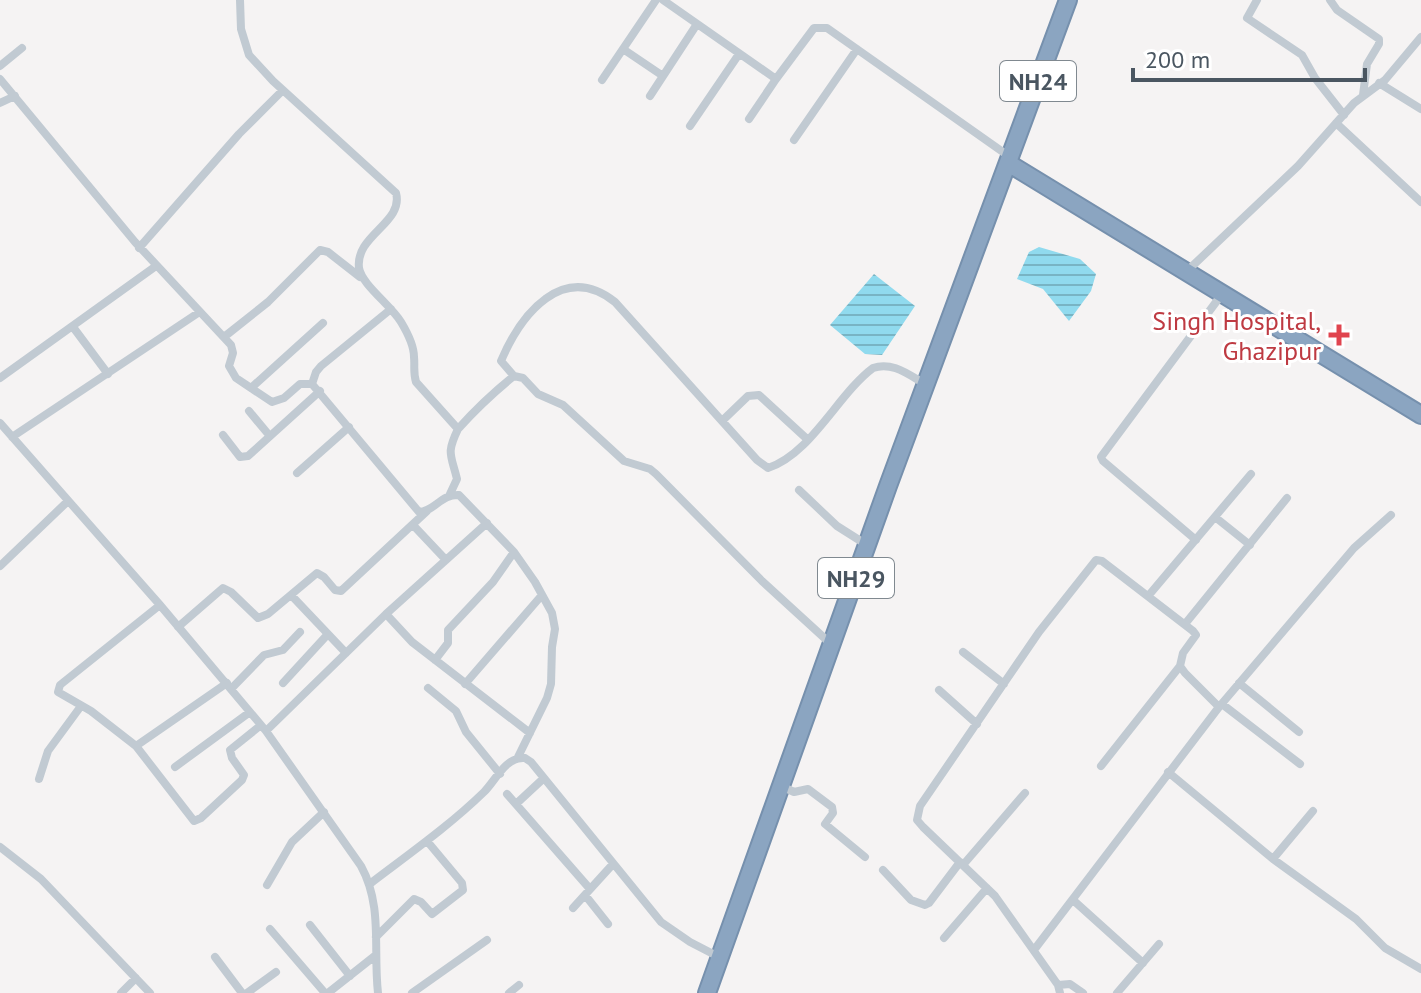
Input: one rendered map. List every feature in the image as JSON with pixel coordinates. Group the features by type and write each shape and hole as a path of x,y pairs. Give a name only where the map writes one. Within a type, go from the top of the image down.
{"highway":[{"name":"NH24","path":"1009,160 1068,0"},
{"path":"1009,160 1421,415"},
{"name":"NH29","path":"707,993 1009,160"}],"street":[{"path":"240,0 241,29 246,49 260,68 396,193 398,201 395,210 362,249 359,264 364,280"},
{"path":"602,80 656,0"},
{"path":"663,0 776,79"},
{"path":"1257,0 1247,18 1302,55 1315,78 1344,115"},
{"path":"1330,0 1342,14 1379,39 1365,71 1363,95"},
{"path":"650,96 697,24"},
{"path":"749,119 818,26 827,28 857,49 1009,160"},
{"path":"1186,272 1298,166 1363,95 1394,70 1421,37"},
{"path":"0,66 22,48"},
{"path":"623,49 663,76"},
{"path":"794,140 857,49"},
{"path":"690,126 739,54"},
{"path":"0,79 139,248 224,337 233,353 229,366 231,372 272,402 284,398 300,384 312,384 412,507 419,512 427,511"},
{"path":"1379,83 1421,109"},
{"path":"139,248 239,134 283,90"},
{"path":"0,103 15,96"},
{"path":"1336,123 1421,202"},
{"path":"224,337 268,302 320,250 328,252 364,280 401,322 413,350 416,382 458,429"},
{"path":"0,378 156,266"},
{"path":"832,645 762,581 656,474 624,461 559,401 538,394 523,378 514,376 501,361 525,318 543,301 561,290 582,287 595,290 628,315 757,460 768,468 807,439 873,368 882,365 893,367 926,384"},
{"path":"1196,540 1101,457 1222,294"},
{"path":"312,384 321,366 391,309"},
{"path":"12,437 198,313"},
{"path":"251,388 323,323"},
{"path":"73,327 108,374"},
{"path":"178,627 223,588 258,618 263,618 317,573 335,590 341,591 427,511 450,494 457,479 449,447 458,429 514,376"},
{"path":"223,435 243,458 320,391"},
{"path":"722,421 748,396 759,395 807,439"},
{"path":"249,411 269,435"},
{"path":"0,424 229,686 264,728 324,812 371,883 377,913 378,993"},
{"path":"297,473 349,427"},
{"path":"1149,595 1251,474"},
{"path":"799,490 837,526 867,545"},
{"path":"371,883 479,797 511,760 518,757 551,684 555,629 552,613 514,552 466,500 450,494"},
{"path":"1185,624 1287,498"},
{"path":"0,566 68,501"},
{"path":"1034,950 1239,683 1354,548 1391,515"},
{"path":"1215,517 1250,545"},
{"path":"160,605 57,688 61,695 136,746 194,821 242,780 244,775 230,750 264,728 487,523"},
{"path":"413,525 446,560"},
{"path":"435,660 448,643 448,630 493,582 514,552"},
{"path":"1083,993 1070,984 1059,989 987,888 923,827 917,820 917,813 1039,632 1096,560 1102,561 1149,595 1196,635 1183,653 1180,666 1101,766"},
{"path":"291,595 346,653"},
{"path":"465,684 542,595"},
{"path":"386,614 412,642 530,733"},
{"path":"136,746 229,686 264,655 283,650 300,632"},
{"path":"283,683 328,634"},
{"path":"963,652 1004,684"},
{"path":"1180,666 1221,706 1300,764"},
{"path":"1239,683 1299,732"},
{"path":"428,688 456,711 466,732 500,774"},
{"path":"939,690 977,724"},
{"path":"39,779 48,751 81,706"},
{"path":"175,767 250,712"},
{"path":"518,757 531,762 661,922 719,957"},
{"path":"1168,772 1273,859 1356,919 1385,948 1421,969"},
{"path":"516,804 544,778"},
{"path":"780,786 794,792 808,789 832,807 833,813 825,824 865,857"},
{"path":"883,870 911,900 925,905 1025,793"},
{"path":"507,794 587,892 608,924"},
{"path":"1273,859 1313,811"},
{"path":"267,885 292,842 324,812"},
{"path":"376,937 414,899 432,914 463,890 462,883 427,841"},
{"path":"2,851 41,879 150,993"},
{"path":"573,908 613,864"},
{"path":"944,938 987,888"},
{"path":"1073,900 1143,963"},
{"path":"310,925 350,976"},
{"path":"270,929 327,993 376,955"},
{"path":"412,993 487,940"},
{"path":"1117,993 1159,944"},
{"path":"215,957 244,993 276,972"},
{"path":"121,993 136,978"},
{"path":"509,993 519,985"}],"water":[{"path":"1039,247 1080,259 1096,274 1091,291 1069,321 1043,289 1017,279 1029,252"},
{"path":"874,274 915,306 882,355 865,354 830,325"}],"place":[{"name":"Singh Hospital, Ghazipur","path":"1339,335"}]}
